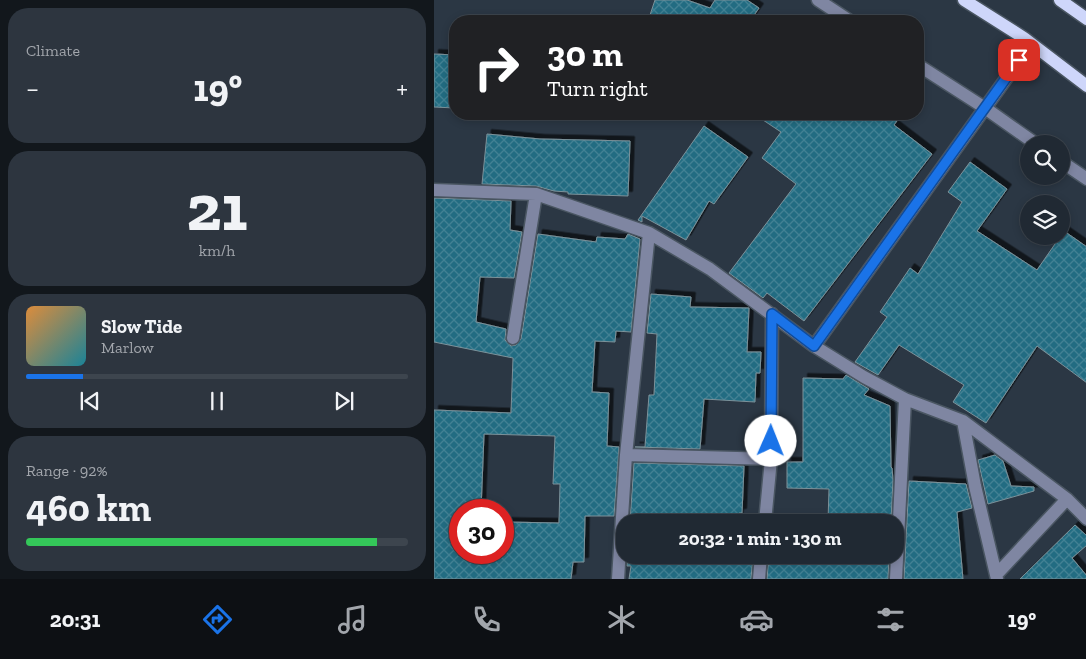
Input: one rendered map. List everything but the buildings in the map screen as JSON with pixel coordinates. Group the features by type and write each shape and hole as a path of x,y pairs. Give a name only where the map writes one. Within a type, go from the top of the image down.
{"main road":[{"path":"964,0 1031,44 1086,86"},
{"path":"1061,0 1086,19"}],"street":[{"path":"818,0 841,15"},
{"path":"814,346 1031,44"},
{"path":"924,69 1023,135"},
{"path":"1070,168 1086,179"},
{"path":"434,190 536,194 649,233 710,269 814,346 905,399 963,422 1067,499 1086,519"},
{"path":"513,338 536,194"},
{"path":"618,579 626,455 649,233"},
{"path":"766,514 771,459 772,314"},
{"path":"896,579 905,399"},
{"path":"963,422 975,486 996,577"},
{"path":"626,455 771,459"},
{"path":"996,577 1067,499"},
{"path":"759,579 760,564"}],"route":[{"path":"771,441 772,314 814,346 1019,60"}]}
